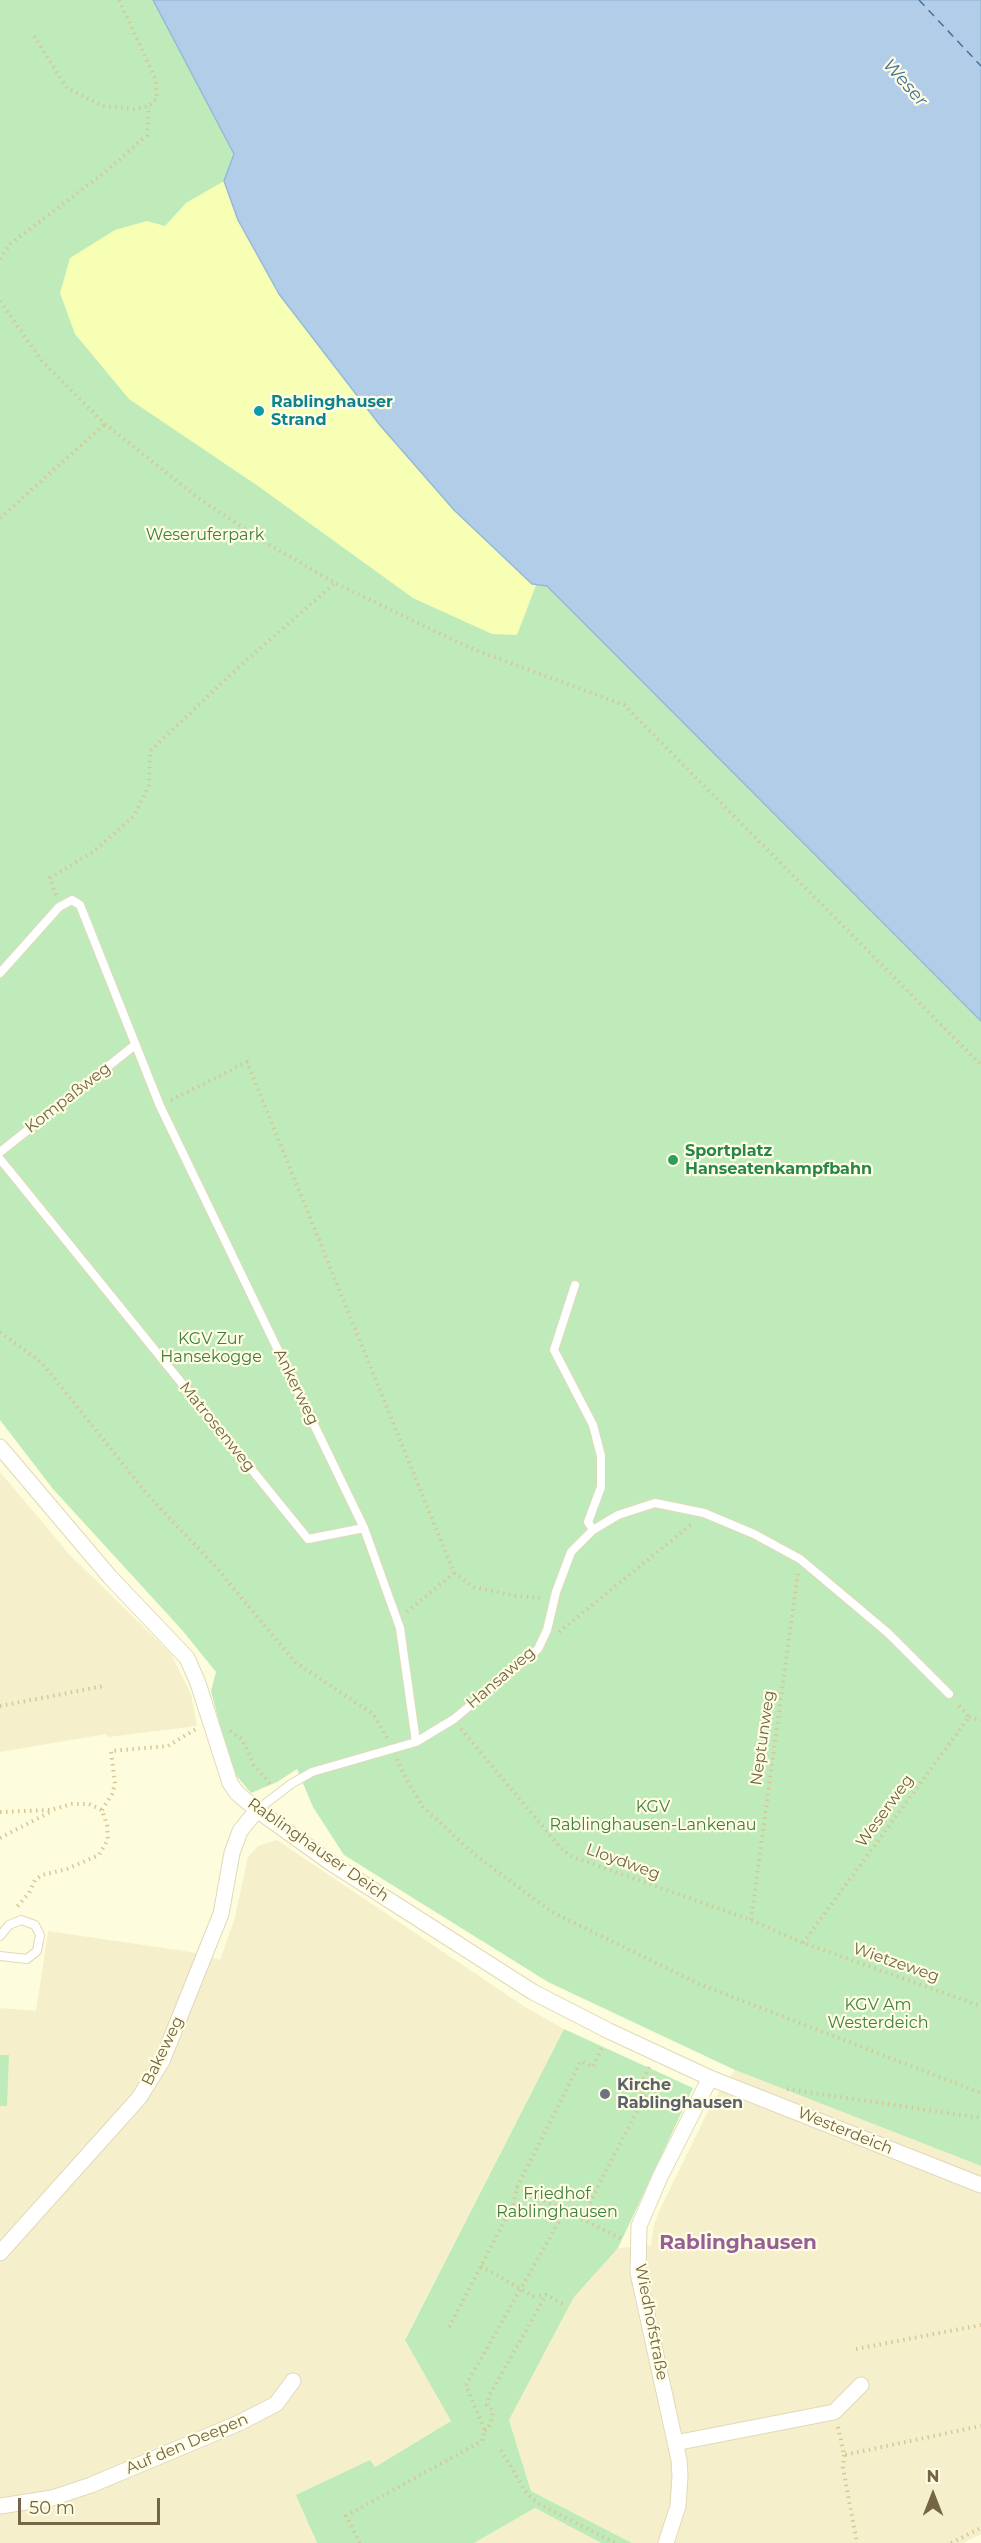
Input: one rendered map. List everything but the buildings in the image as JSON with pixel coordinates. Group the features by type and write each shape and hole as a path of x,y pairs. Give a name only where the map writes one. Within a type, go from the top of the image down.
{"street":[{"name":"Rablinghauser Deich","path":"0,1447 75,1537 187,1658 198,1683 230,1783 237,1793 331,1863 533,1992 609,2031 710,2078"},
{"name":"Bakeweg","path":"0,2253 139,2098 162,2061 221,1914 232,1853 240,1831 257,1810"},
{"name":"Westerdeich","path":"710,2078 981,2185"},
{"name":"Wiedhofstraße","path":"666,2543 674,2523 680,2492 680,2476 638,2273 639,2226 660,2177 710,2078"},
{"name":"Auf den Deepen","path":"0,2506 52,2498 91,2486 239,2423 276,2404 293,2381"},
{"path":"675,2444 834,2412 861,2385"}],"lane":[{"name":"Ankerweg","path":"59,907 72,900 80,905 160,1106 364,1528 400,1628 416,1742"},
{"path":"0,973 59,907"},
{"name":"Kompaßweg","path":"0,1152 135,1045"},
{"name":"Matrosenweg","path":"0,1160 308,1539 364,1528"},
{"path":"575,1285 554,1350 593,1425 601,1456 601,1487 588,1522 593,1530"},
{"name":"Hansaweg","path":"257,1810 312,1772 416,1742 454,1719 538,1649 571,1552 593,1530 618,1515 656,1503 704,1513 753,1534 800,1559 888,1633 949,1694"},
{"path":"0,1936 9,1925 21,1920 35,1925 40,1935 37,1951 27,1959 0,1956"}],"path":[{"path":"34,36 67,88 103,106 134,110 149,106 156,98 155,78 119,0"},
{"path":"0,259 10,244 104,173 147,135 149,106"},
{"path":"0,301 42,361 105,424 197,497 262,542 335,583 470,648 624,705 981,1065"},
{"path":"0,518 105,424"},
{"path":"59,907 50,878 93,852 134,816 149,785 150,751 241,664 335,583"},
{"path":"160,1106 247,1062 454,1573 474,1587 516,1596 554,1599"},
{"path":"0,1332 42,1363 147,1494 215,1566 296,1662 373,1714 423,1807 475,1855 552,1912 699,1984 981,2093"},
{"path":"538,1649 704,1513"},
{"name":"Neptunweg","path":"751,1920 800,1559"},
{"path":"400,1628 408,1611 454,1573"},
{"path":"0,1706 104,1686"},
{"path":"949,1694 969,1717 981,1720"},
{"name":"Weserweg","path":"802,1943 969,1717"},
{"name":"Lloydweg","path":"454,1719 559,1846 570,1856 751,1920 802,1943"},
{"path":"213,1729 236,1733 242,1739 254,1765 278,1794"},
{"path":"14,1923 15,1908 29,1893 35,1880 42,1875 89,1861 105,1848 108,1839 102,1810 115,1784 111,1751 168,1746 191,1731"},
{"path":"0,1812 51,1810 72,1804 89,1804 102,1810"},
{"path":"0,1838 43,1817 51,1810"},
{"name":"Wietzeweg","path":"802,1943 981,2006"},
{"path":"449,2327 513,2205 518,2187 581,2061 593,2067 601,2049"},
{"path":"581,2219 646,2094 638,2090 648,2071"},
{"path":"780,2088 981,2118"},
{"path":"518,2187 620,2239 639,2243"},
{"path":"485,2432 466,2385 565,2211"},
{"path":"481,2266 533,2296 546,2295 563,2304"},
{"path":"360,2543 346,2516 482,2441 491,2423 493,2411 487,2405 489,2396 546,2295"},
{"path":"856,2349 981,2325"},
{"path":"834,2412 844,2456 843,2468 857,2543"},
{"path":"844,2456 981,2426"},
{"path":"501,2450 527,2494 541,2505 615,2543"},
{"path":"951,2543 981,2528"}],"shaded area":[{"path":"0,1472 69,1554 171,1654 191,1694 197,1726 108,1737 106,1734 0,1752"},
{"path":"277,1840 525,2007 564,2029 405,2339 451,2421 375,2467 369,2460 313,2536 317,2543 0,2543 0,2008 36,2011 48,1931 191,1952 220,1960 234,1921 248,1857 258,1846"},
{"path":"735,2070 981,2166 981,2534 963,2543 632,2543 531,2491 509,2420 574,2297 594,2271 618,2248 651,2245 654,2224 662,2205 714,2099"},
{"path":"535,2508 601,2543 474,2543"}],"green space":[{"path":"0,0 153,0 234,154 224,181 532,584 547,586 981,1021 981,2166 735,2070 548,1982 344,1855 313,1807 297,1769 277,1782 251,1793 234,1773 221,1729 211,1691 216,1672 182,1630 53,1489 0,1420"},
{"name":"Friedhof Rablinghausen","path":"564,2029 693,2088 618,2248 574,2297 509,2420 531,2491 632,2543 601,2543 535,2508 474,2543 317,2543 296,2495 370,2460 375,2467 451,2421 405,2340"},
{"path":"0,2055 9,2055 7,2106 0,2106"}],"sand":[{"name":"Rablinghauser Strand","path":"224,181 238,220 279,294 379,424 454,510 532,584 536,585 517,635 492,634 413,598 258,486 129,399 75,334 60,293 70,258 115,230 147,221 165,226 186,203"}],"water":[{"name":"Weser","path":"153,0 981,0 981,1021 547,586 532,584 454,510 379,424 279,294 238,220 224,181 234,154"}],"ferry route":[{"path":"919,0 981,66"}],"place":[{"name":"Rablinghauser Strand","path":"259,411"},
{"name":"Sportplatz Hanseatenkampfbahn","path":"673,1160"},
{"name":"Kirche Rablinghausen","path":"605,2094"}],"district":[{"name":"Rablinghausen","path":"738,2243"}],"park label":[{"name":"Weseruferpark","path":"205,535"},
{"name":"KGV Zur Hansekogge","path":"211,1348"},
{"name":"KGV Rablinghausen-Lankenau","path":"653,1816"},
{"name":"KGV Am Westerdeich","path":"878,2014"}]}
